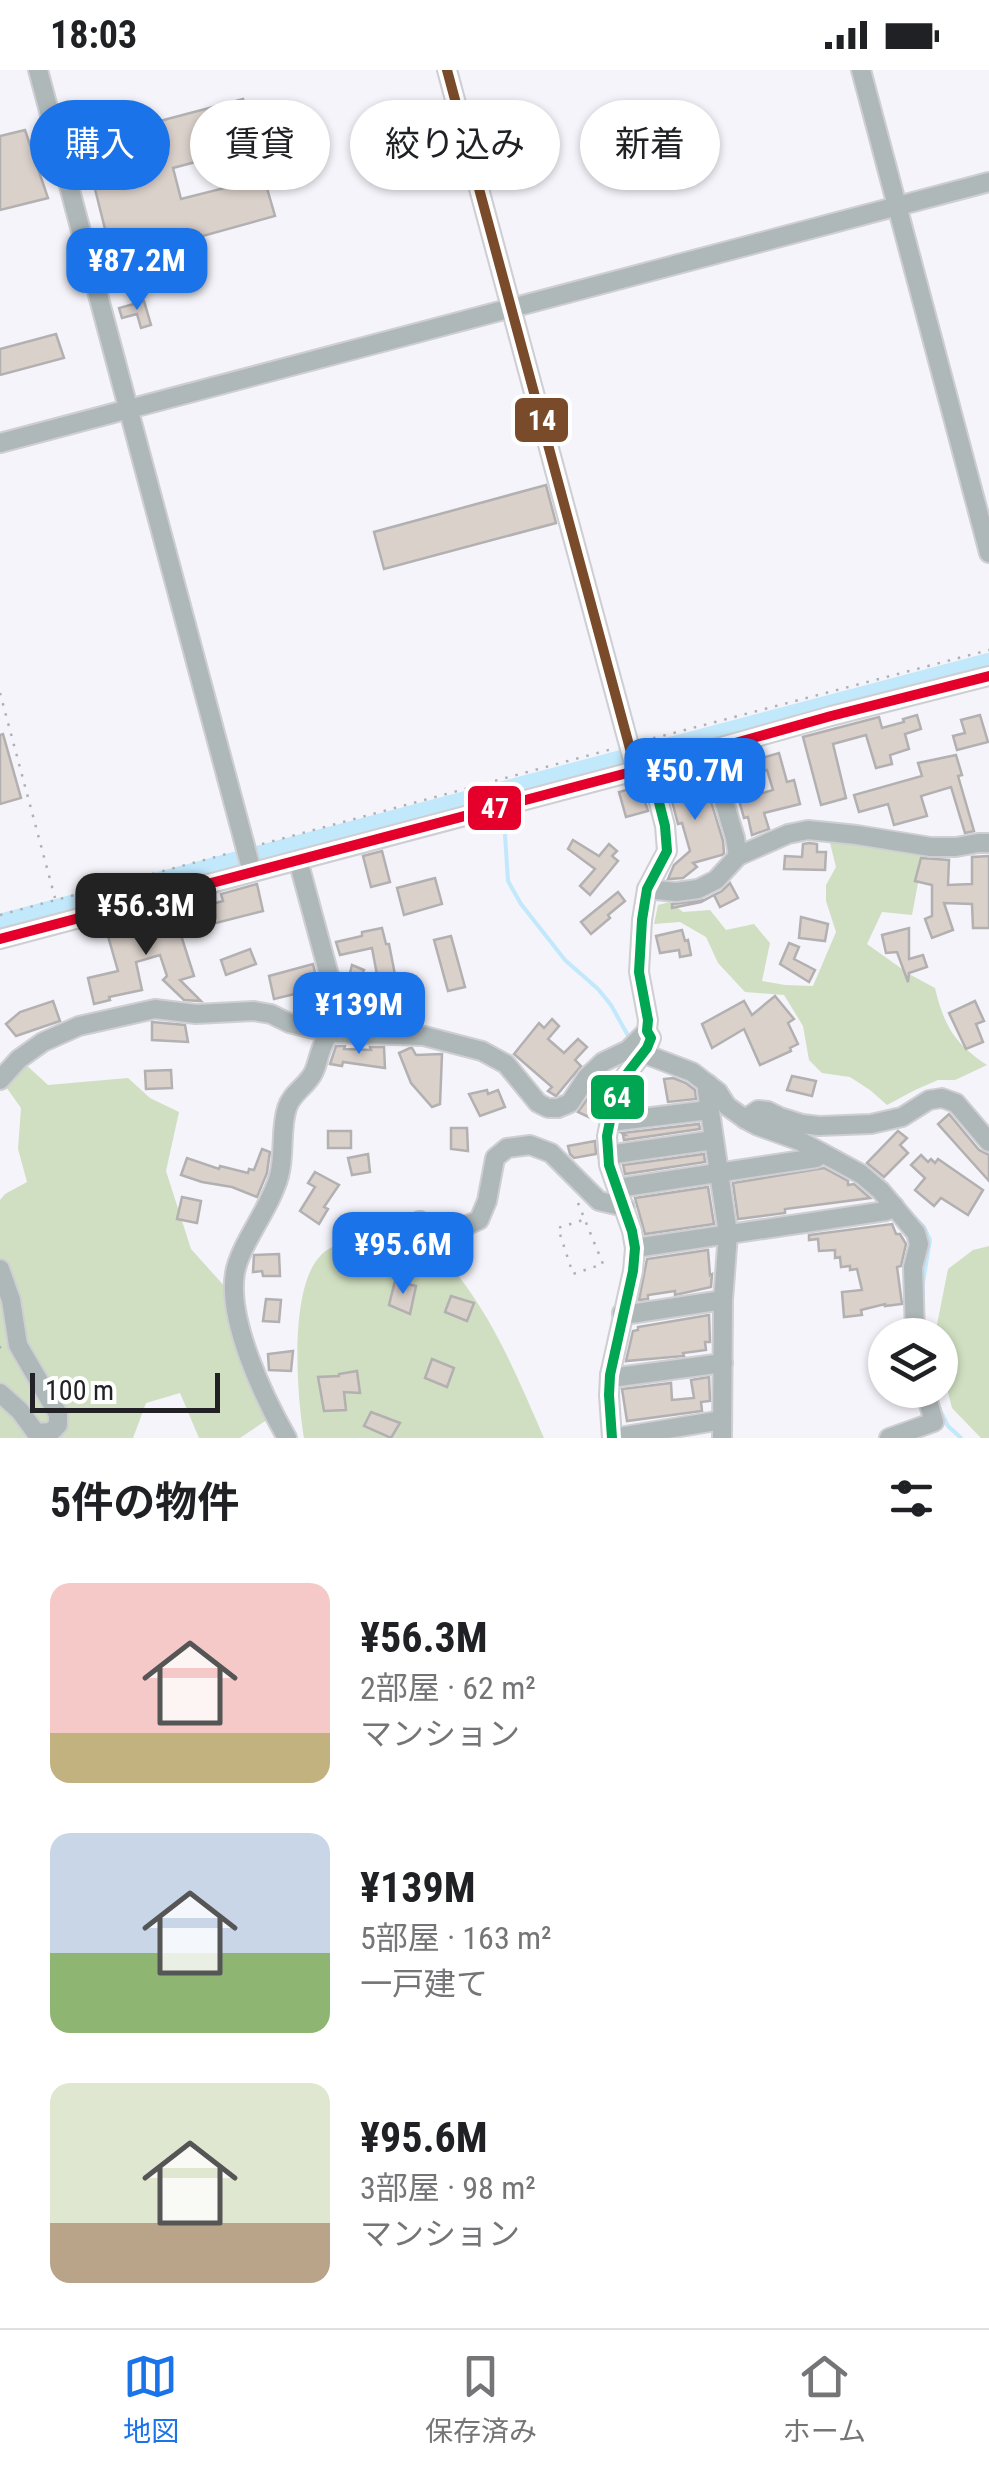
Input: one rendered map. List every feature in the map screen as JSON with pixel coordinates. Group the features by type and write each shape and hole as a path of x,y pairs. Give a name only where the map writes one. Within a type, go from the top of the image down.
{"street":[{"path":"38,70 249,861"},
{"path":"446,70 636,760 665,826 667,850 647,889 638,972 651,1038 626,1076 607,1136 609,1165 635,1248 610,1375 613,1438 722,1429 728,1234 708,1084"},
{"path":"861,70 989,554"},
{"path":"0,443 989,182"},
{"path":"0,939 249,861 298,860 636,760 709,751 989,676"},
{"path":"709,751 738,856"},
{"path":"647,889 698,889 716,880 738,856 788,834 808,830 930,847 989,843"},
{"path":"286,1438 254,1375 238,1314 235,1272 278,1179 287,1107 312,1076 336,1021 336,1001 298,860"},
{"path":"0,1080 19,1059 43,1042 78,1026 155,1010 196,1014 254,1011 331,1033 424,1036 482,1051 506,1064 538,1103 558,1108 570,1103 602,1062 628,1050 647,1031"},
{"path":"642,1054 692,1072 718,1092 727,1106 749,1116 758,1126 822,1152 861,1174 881,1191 916,1233 919,1244 914,1267 916,1318"},
{"path":"749,1116 768,1110 802,1124 871,1124 902,1118 929,1100 942,1098 956,1104 989,1142"},
{"path":"610,1122 709,1110"},
{"path":"608,1156 714,1140"},
{"path":"420,1221 432,1230 458,1229 479,1220 495,1158 507,1148 530,1145 551,1152 600,1201 718,1172 816,1158 822,1152"},
{"path":"635,1248 886,1211 894,1206"},
{"path":"0,1269 11,1300 18,1345 58,1414 58,1425 51,1432 36,1433 0,1393"},
{"path":"622,1313 723,1300"},
{"path":"610,1375 723,1363"},
{"path":"889,1438 934,1422 930,1408"}],"path":[{"path":"0,915 56,899 249,861 636,760 989,650"},
{"path":"0,693 56,899"},
{"path":"578,1204 603,1264 573,1274 558,1228 583,1220"}],"green space":[{"path":"827,831 931,847 912,915 882,912 867,944 935,988 952,1033 987,1065 955,1080 938,1080 887,1105 850,1077 822,1073 809,1060 803,1026 784,995 745,992 718,963 706,937 680,922 654,924 658,905 670,902 683,912 710,910 726,930 754,924 770,943 762,981 813,986 836,932 826,901 826,885 836,867"},
{"path":"23,1062 48,1085 128,1078 150,1098 179,1112 166,1171 191,1249 236,1299 274,1415 240,1438 199,1438 180,1393 146,1403 133,1438 0,1438 0,1200 27,1182 18,1149 21,1108 4,1084"},
{"path":"381,1236 422,1243 448,1262 497,1335 544,1438 304,1438 298,1342 304,1290 311,1269 322,1254 336,1245"},
{"path":"989,1246 989,1438 981,1438 952,1408 958,1408 958,1318 938,1318 948,1269 973,1250"}],"building":[{"path":"190,113 190,163 173,168 181,199 217,190 267,190 275,216 123,258 118,243 111,245 95,190 170,190 170,118"},
{"path":"25,130 30,145 30,190 45,190 48,198 0,210 0,136"},
{"path":"144,301 151,325 141,328 137,314 122,318 119,308"},
{"path":"56,334 64,358 0,375 0,349"},
{"path":"546,485 556,523 384,569 374,532"},
{"path":"917,715 921,729 905,734 909,749 890,755 892,764 876,768 866,735 833,744 846,798 821,805 803,737 879,717 882,728"},
{"path":"980,715 988,742 957,750 953,736 965,733 961,720"},
{"path":"3,734 21,798 0,804 0,735"},
{"path":"760,753 762,758 779,753 787,782 794,780 800,804 764,813 769,829 752,835 739,800 773,790 767,770 750,775 745,757"},
{"path":"956,755 974,831 965,833 951,787 921,796 927,816 894,825 888,804 859,812 854,795 922,776 918,763"},
{"path":"702,772 724,853 693,863 697,867 683,878 668,879 674,865 690,851 667,782"},
{"path":"640,786 648,811 626,817 619,792"},
{"path":"573,840 599,856 609,844 617,851 612,856 618,861 590,895 580,886 595,869 568,849"},
{"path":"803,844 817,844 817,852 826,852 825,870 784,869 785,856 802,857"},
{"path":"382,851 390,882 371,887 363,856"},
{"path":"989,856 989,928 973,928 972,904 944,903 953,930 932,938 925,919 932,916 932,885 915,881 921,858 949,860 948,885 972,884 972,857"},
{"path":"435,878 442,904 404,915 397,888"},
{"path":"730,883 738,898 720,907 714,895"},
{"path":"257,884 263,911 212,924 208,905 223,901 221,894"},
{"path":"618,892 625,901 591,934 581,922"},
{"path":"714,895 701,902 672,908 672,904"},
{"path":"172,907 194,976 180,980 201,1001 184,1000 163,980 167,976 160,955 136,962 142,990 94,1004 88,978 118,971 108,936 151,924 147,913"},
{"path":"801,917 828,924 825,941 799,938"},
{"path":"382,928 397,985 392,986 387,1000 421,1011 417,1023 393,1016 391,1022 386,1022 380,1006 381,1017 348,1009 346,989 352,965 364,970 355,992 382,1001 372,948 340,955 336,942"},
{"path":"909,928 909,959 923,955 927,967 909,973 908,982 897,952 886,953 882,935"},
{"path":"682,930 691,955 680,957 679,950 660,953 656,936"},
{"path":"451,936 465,987 448,991 434,940"},
{"path":"789,943 799,947 794,959 815,970 809,982 780,964"},
{"path":"250,949 256,964 226,975 221,960"},
{"path":"313,964 323,1006 307,1009 303,992 274,999 269,976"},
{"path":"775,996 794,1019 788,1023 798,1044 791,1051 760,1065 744,1029 712,1048 702,1024 744,1001 752,1015"},
{"path":"53,1001 60,1021 16,1036 6,1024 20,1012"},
{"path":"975,1001 984,1021 976,1024 983,1042 966,1049 949,1013"},
{"path":"552,1019 559,1026 548,1039 564,1053 578,1039 587,1047 575,1060 581,1066 556,1096 548,1091 552,1087 514,1054 539,1023 544,1028"},
{"path":"152,1022 185,1025 188,1042 152,1040"},
{"path":"336,1046 371,1050 370,1047 384,1047 385,1068 330,1064"},
{"path":"412,1048 416,1055 442,1054 440,1104 432,1107 411,1083 399,1053"},
{"path":"171,1070 172,1088 146,1089 145,1071"},
{"path":"792,1076 816,1081 812,1096 787,1090"},
{"path":"673,1078 695,1090 696,1099 668,1102 664,1079"},
{"path":"596,1087 606,1091 597,1121 578,1112"},
{"path":"487,1090 488,1094 498,1090 505,1107 480,1116 469,1094"},
{"path":"949,1114 979,1150 989,1155 989,1181 938,1124"},
{"path":"699,1124 700,1129 624,1140 622,1133"},
{"path":"451,1128 467,1128 468,1151 451,1149"},
{"path":"328,1131 351,1131 351,1148 328,1148"},
{"path":"898,1131 907,1138 900,1145 908,1153 884,1177 867,1163"},
{"path":"595,1141 596,1154 574,1158 570,1154 568,1146"},
{"path":"262,1149 270,1152 257,1197 181,1175 187,1158 219,1169 220,1166 248,1173 249,1169 254,1170"},
{"path":"368,1154 370,1172 352,1175 348,1158"},
{"path":"704,1154 705,1162 625,1174 623,1165"},
{"path":"921,1155 928,1162 938,1159 983,1190 968,1215 941,1198 934,1206 915,1190 925,1178 911,1165"},
{"path":"824,1168 870,1198 738,1219 733,1183"},
{"path":"315,1172 339,1185 324,1207 328,1209 319,1224 300,1211 315,1187 308,1183"},
{"path":"708,1187 714,1224 645,1234 635,1198"},
{"path":"182,1197 201,1201 197,1223 177,1219"},
{"path":"892,1224 906,1244 901,1266 897,1267 902,1304 885,1304 861,1310 862,1315 844,1317 842,1292 862,1290 857,1269 841,1267 835,1250 819,1251 818,1239 809,1240 809,1235"},
{"path":"708,1250 711,1287 675,1295 675,1291 648,1295 648,1299 639,1300 647,1259"},
{"path":"279,1254 280,1276 253,1272 254,1255"},
{"path":"395,1281 416,1286 410,1314 389,1305"},
{"path":"451,1296 474,1303 467,1321 445,1312"},
{"path":"266,1299 281,1300 279,1322 263,1321"},
{"path":"709,1315 710,1342 705,1342 706,1350 626,1361 633,1331 638,1327"},
{"path":"293,1351 291,1371 269,1370 268,1354"},
{"path":"432,1359 454,1368 447,1387 425,1378"},
{"path":"357,1371 360,1393 344,1392 346,1410 324,1411 318,1377"},
{"path":"709,1377 710,1401 701,1402 702,1411 627,1421 622,1389 671,1383 672,1400 694,1398 691,1380"},
{"path":"371,1412 400,1423 391,1438 364,1426"}],"waterway":[{"path":"0,925 989,664"},
{"path":"504,819 508,881 521,904 565,960 611,1005 631,1041"},
{"path":"913,1216 930,1240 923,1305"},
{"path":"939,1408 948,1426 961,1438"}],"transit line":[{"name":"14","path":"447,70 636,771"},
{"name":"47","path":"0,939 989,676"},
{"name":"64","path":"612,1438 610,1375 635,1248 609,1165 607,1136 626,1075 651,1038 639,972 642,920 647,889 667,851 650,767"}]}
